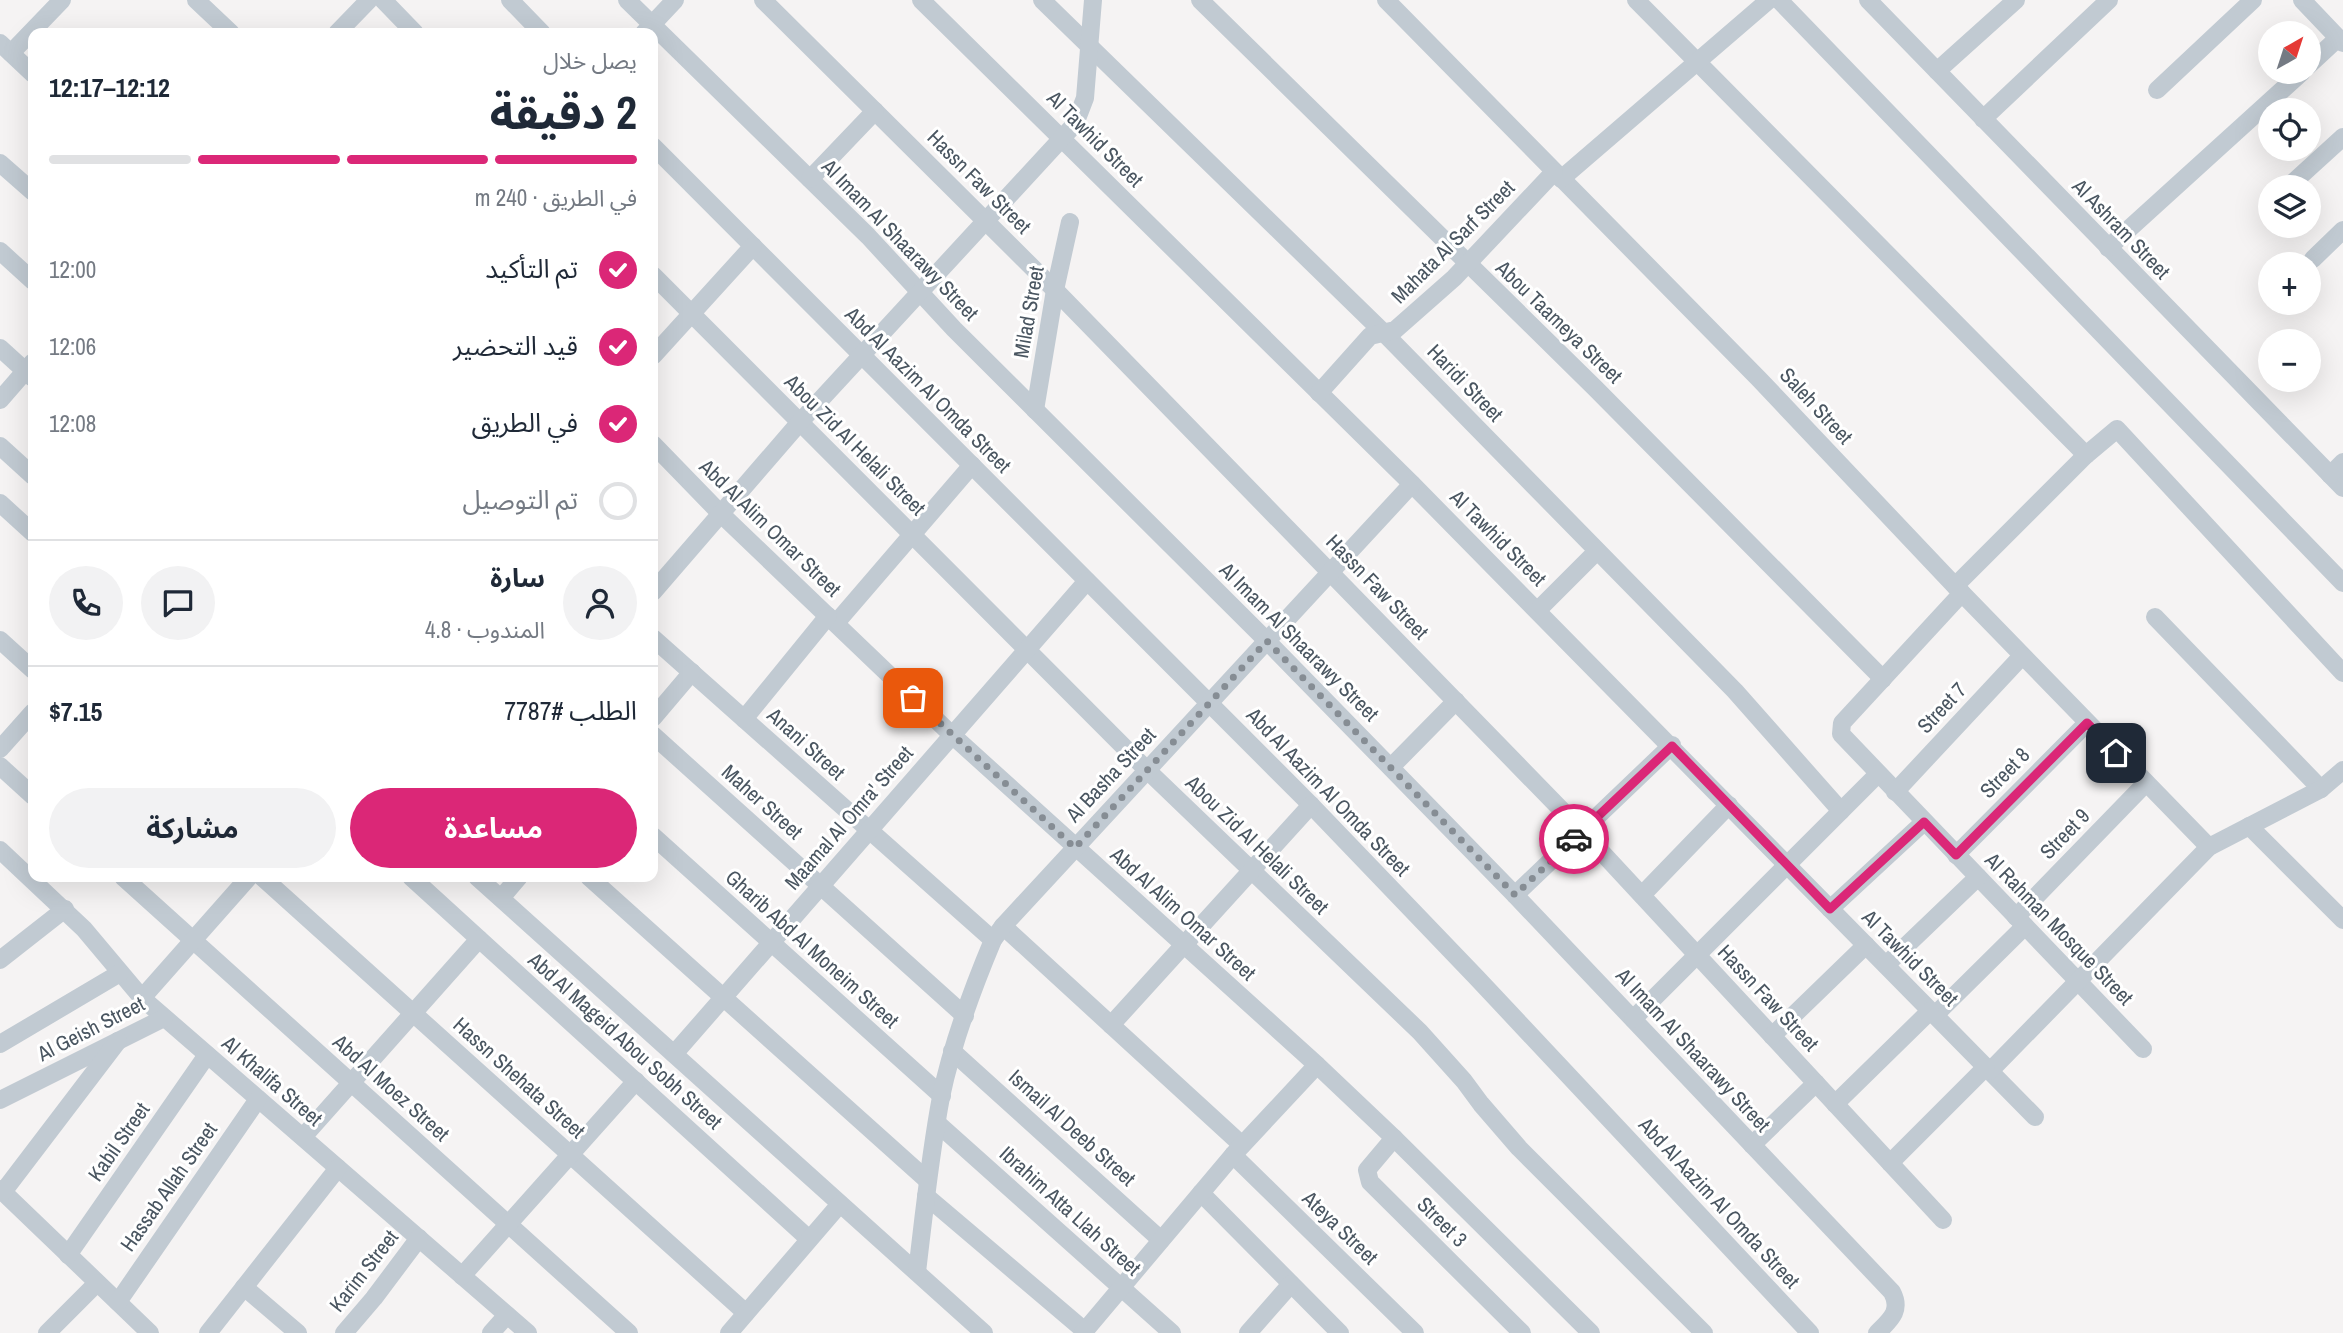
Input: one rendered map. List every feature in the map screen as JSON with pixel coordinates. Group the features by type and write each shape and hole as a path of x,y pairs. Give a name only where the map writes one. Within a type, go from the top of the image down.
{"street":[{"path":"29,28 62,0"},
{"path":"197,0 226,28"},
{"path":"342,28 369,0"},
{"path":"383,0 410,28"},
{"path":"510,0 537,28"},
{"name":"Al Imam Al Shaarawy Street","path":"628,0 647,28"},
{"path":"649,28 675,0"},
{"name":"Hassn Faw Street","path":"763,0 1055,290 1582,831 1943,1220"},
{"name":"Al Tawhid Street","path":"921,0 1538,610 2035,1116"},
{"name":"Haridi Street","path":"1042,0 1384,333 1743,699 1842,811"},
{"path":"658,586 800,422 1075,124 1083,107 1093,0"},
{"name":"Abou Taameya Street","path":"1200,0 1595,388 1883,679"},
{"name":"Saleh Street","path":"1385,0 1759,379 2022,656 2210,847"},
{"path":"1636,0 2086,455"},
{"name":"Mahata Al Sarf Street","path":"1319,393 1370,336 1395,330 1468,264 1557,175 1698,62 1769,0"},
{"path":"1779,0 2343,583"},
{"name":"Al Ashram Street","path":"1868,0 2343,488"},
{"path":"1937,71 2016,0"},
{"path":"1983,120 2109,0"},
{"path":"2157,90 2253,0"},
{"path":"2303,0 2341,41 2321,56"},
{"path":"28,29 5,48 28,69"},
{"name":"Al Imam Al Shaarawy Street","path":"658,38 810,179 1035,410 1267,641 1515,895 1892,1292 1896,1311 1877,1333"},
{"path":"2108,248 2289,84"},
{"path":"810,179 875,111"},
{"path":"2301,175 2343,137"},
{"name":"Abd Al Aazim Al Omda Street","path":"658,151 1311,805 1487,988 1810,1333"},
{"path":"0,163 28,188"},
{"name":"Milad Street","path":"1035,410 1055,290 1070,222"},
{"path":"2320,252 2343,230"},
{"path":"658,350 753,246"},
{"path":"0,251 28,276"},
{"name":"Abou Zid Al Helali Street","path":"658,280 1250,872 1420,1032 1519,1148 1704,1333"},
{"path":"0,348 28,368"},
{"path":"0,400 28,373"},
{"name":"Al Rahman Mosque Street","path":"2143,1048 1844,739 1842,723 1959,589 2086,455 2117,429 2343,673"},
{"path":"0,446 28,471"},
{"name":"Abd Al Alim Omar Street","path":"658,449 720,513 952,735 1317,1065 1591,1333"},
{"path":"2330,475 2343,462"},
{"path":"744,719 972,466"},
{"name":"Al Basha Street","path":"917,1272 937,1123 952,1051 998,933 1412,484"},
{"path":"0,503 28,528"},
{"path":"1538,610 1597,551"},
{"name":"Maamal Al Omra' Street","path":"674,1054 1087,581"},
{"path":"1890,1163 2078,981 2210,847 2335,781 2155,617"},
{"path":"0,640 28,665"},
{"name":"Anani Street","path":"658,642 869,830 1111,1025 1238,1150"},
{"name":"Street 7","path":"1895,792 2022,656"},
{"path":"658,712 692,672"},
{"path":"1391,768 1456,701"},
{"path":"0,749 28,718"},
{"name":"Street 8","path":"1956,855 2087,723"},
{"name":"Maher Street","path":"658,740 964,1016"},
{"path":"1515,895 1672,746"},
{"path":"0,766 28,791"},
{"path":"1633,1019 1878,774"},
{"name":"Street 9","path":"1835,1104 1933,1013 2021,922 2146,783"},
{"path":"1111,1025 1311,805"},
{"path":"1642,895 1729,805"},
{"path":"1830,909 1924,822"},
{"path":"2249,825 2343,920"},
{"name":"Gharib Abd Al Moneim Street","path":"658,840 942,1096"},
{"name":"Al Khalifa Street","path":"0,850 28,875"},
{"path":"1886,965 1978,877"},
{"name":"Al Khalifa Street","path":"35,882 65,909 142,998 528,1333"},
{"name":"Abd Al Moez Street","path":"129,882 629,1333"},
{"path":"142,998 245,882"},
{"name":"Hassn Shehata Street","path":"268,882 746,1313"},
{"name":"Abd Al Mageid Abou Sobh Street","path":"416,882 809,1239"},
{"name":"Abd Al Mageid Abou Sobh Street","path":"483,882 984,1333"},
{"path":"501,898 515,882"},
{"path":"595,882 723,997 1084,1332 1238,1150 1317,1065"},
{"path":"0,960 65,909"},
{"path":"303,1137 479,939"},
{"path":"1772,1036 1866,945"},
{"path":"0,1044 120,973"},
{"name":"Al Geish Street","path":"0,1100 164,1018"},
{"path":"118,1041 1,1191 150,1333"},
{"name":"Ismail Al Deeb Street","path":"952,1051 1161,1240"},
{"name":"Kabil Street","path":"68,1255 207,1055"},
{"path":"462,1276 635,1081"},
{"path":"1752,1145 1816,1083"},
{"name":"Hassab Allah Street","path":"118,1302 258,1099"},
{"name":"Ibrahim Atta Llah Street","path":"937,1123 1172,1333"},
{"name":"Street 3","path":"1394,1138 1367,1170 1370,1182 1522,1333"},
{"name":"Ateya Street","path":"1238,1150 1415,1333"},
{"path":"208,1333 338,1168"},
{"path":"1201,1193 1340,1333"},
{"path":"729,1333 840,1204"},
{"name":"Karim Street","path":"344,1333 419,1238"},
{"path":"47,1333 97,1283"},
{"path":"1248,1333 1291,1284"},
{"path":"244,1287 298,1333"},
{"path":"491,1333 507,1315"}],"way so far":[{"path":"913,698 1075,848 1267,641 1515,895 1574,839"}],"route":[{"path":"1574,839 1672,746 1830,909 1924,822 1956,855 2087,723 2116,753"}]}
